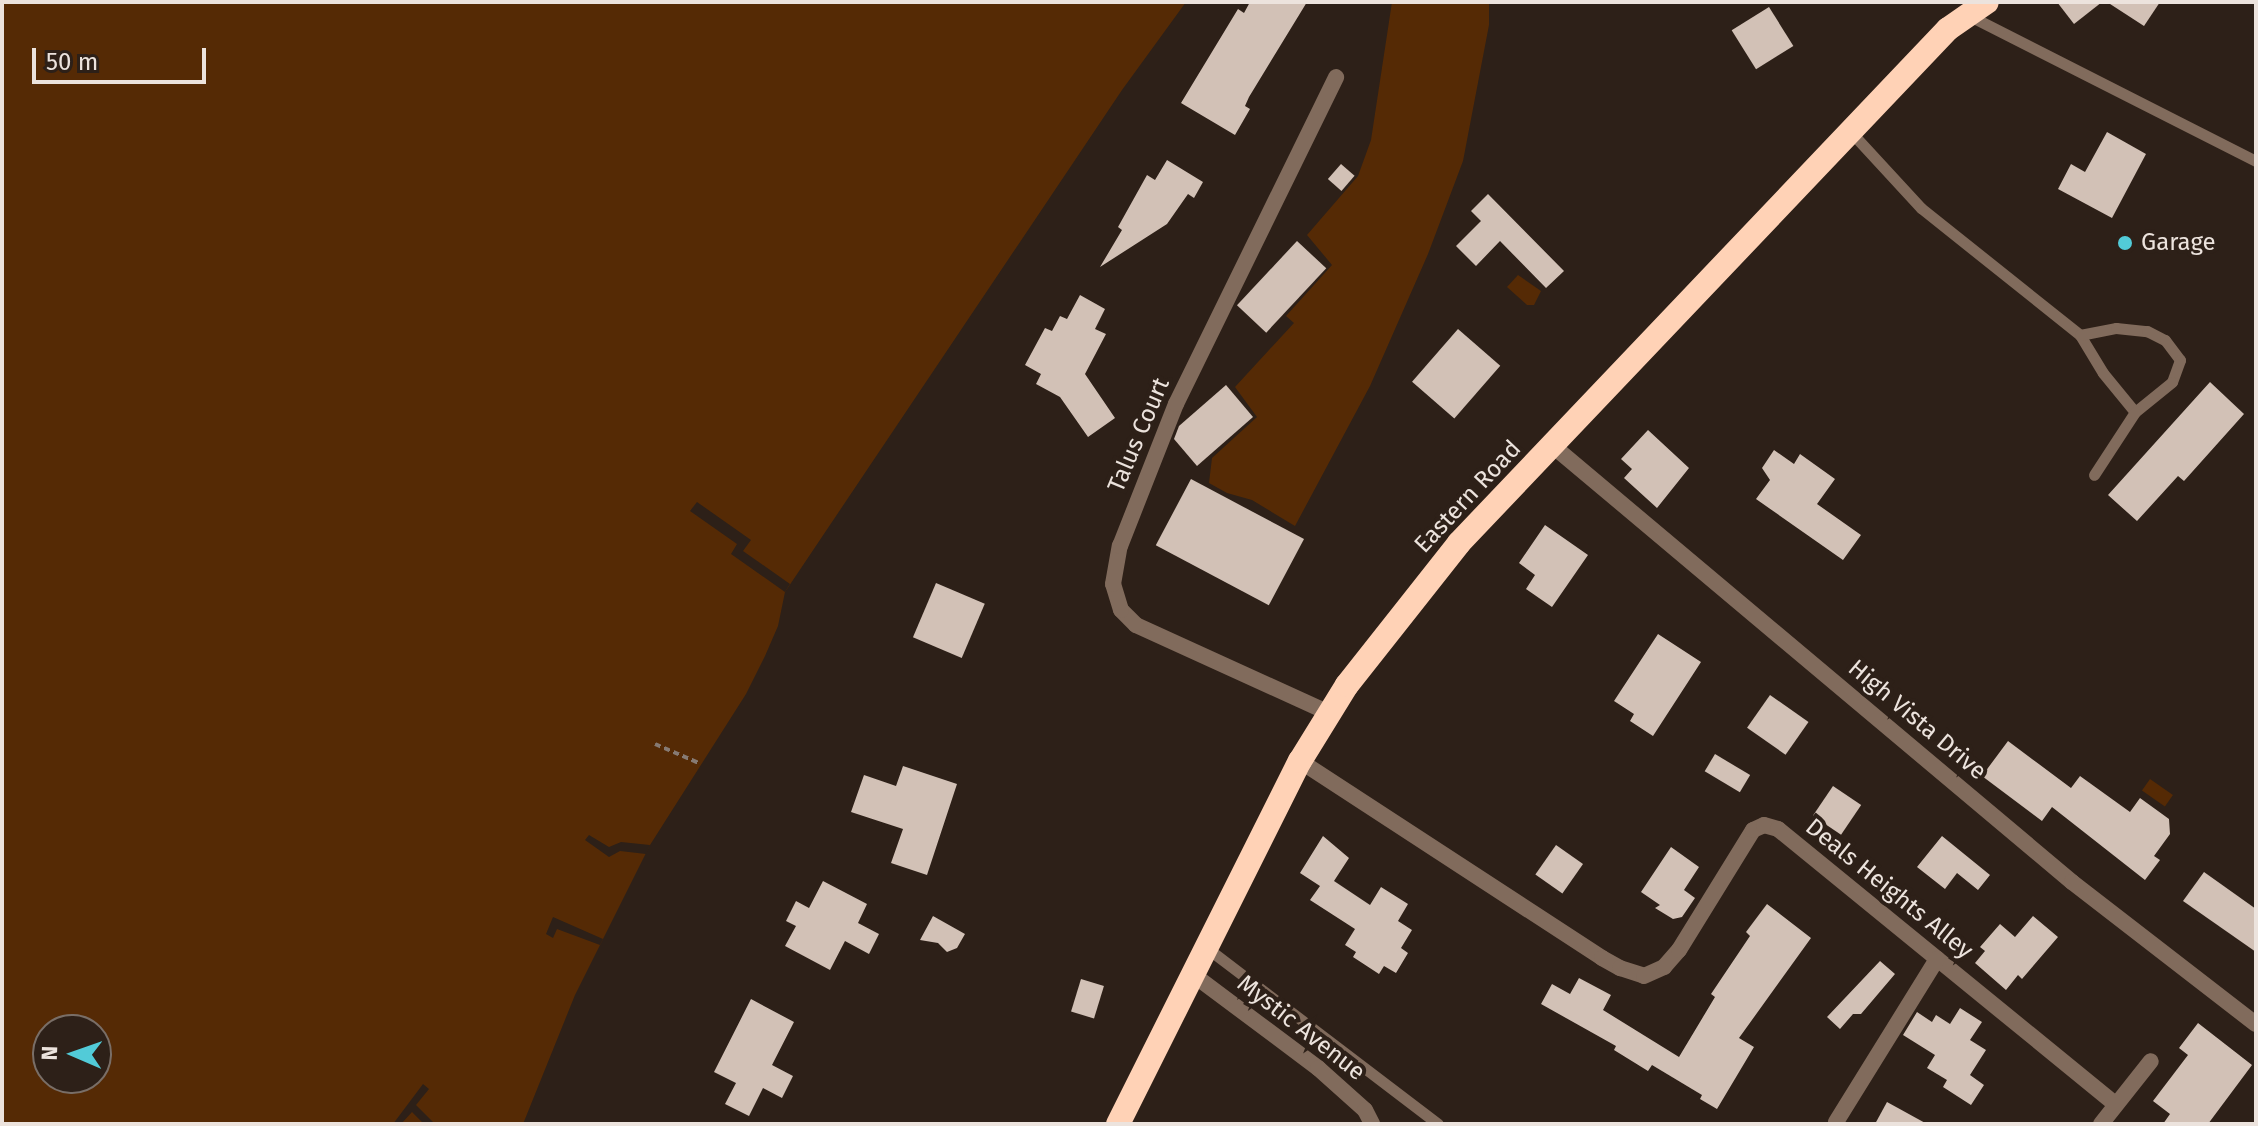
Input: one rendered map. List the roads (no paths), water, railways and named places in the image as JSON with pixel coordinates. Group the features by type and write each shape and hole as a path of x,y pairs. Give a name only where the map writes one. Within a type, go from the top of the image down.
{"highway":[{"name":"Eastern Road","path":"1118,1124 1327,712 1459,543 1948,29 1977,9"}],"street":[{"name":"Talus Court","path":"1327,712 1136,625 1121,610 1113,584 1120,546 1176,404 1336,77"},
{"name":"High Vista Drive","path":"1553,446 2072,882 2256,1024"},
{"name":"Deals Heights Alley","path":"1300,761 1620,968 1644,976 1664,967 1679,950 1753,830 1764,825 1778,829 2115,1104"},
{"path":"1836,1122 1937,959"},
{"name":"Mystic Avenue","path":"1195,976 1318,1068 1365,1110 1372,1124"},
{"path":"2101,1124 2151,1061"}],"lane":[{"path":"1977,9 2256,161"},
{"path":"1850,131 1921,208 2080,335 2103,373 2135,412"},
{"path":"2080,335 2116,328 2147,331 2176,351 2179,369 2172,382 2135,412 2094,475"},
{"path":"1207,948 1438,1124"}],"place":[{"name":"Garage","path":"2125,243"}]}
